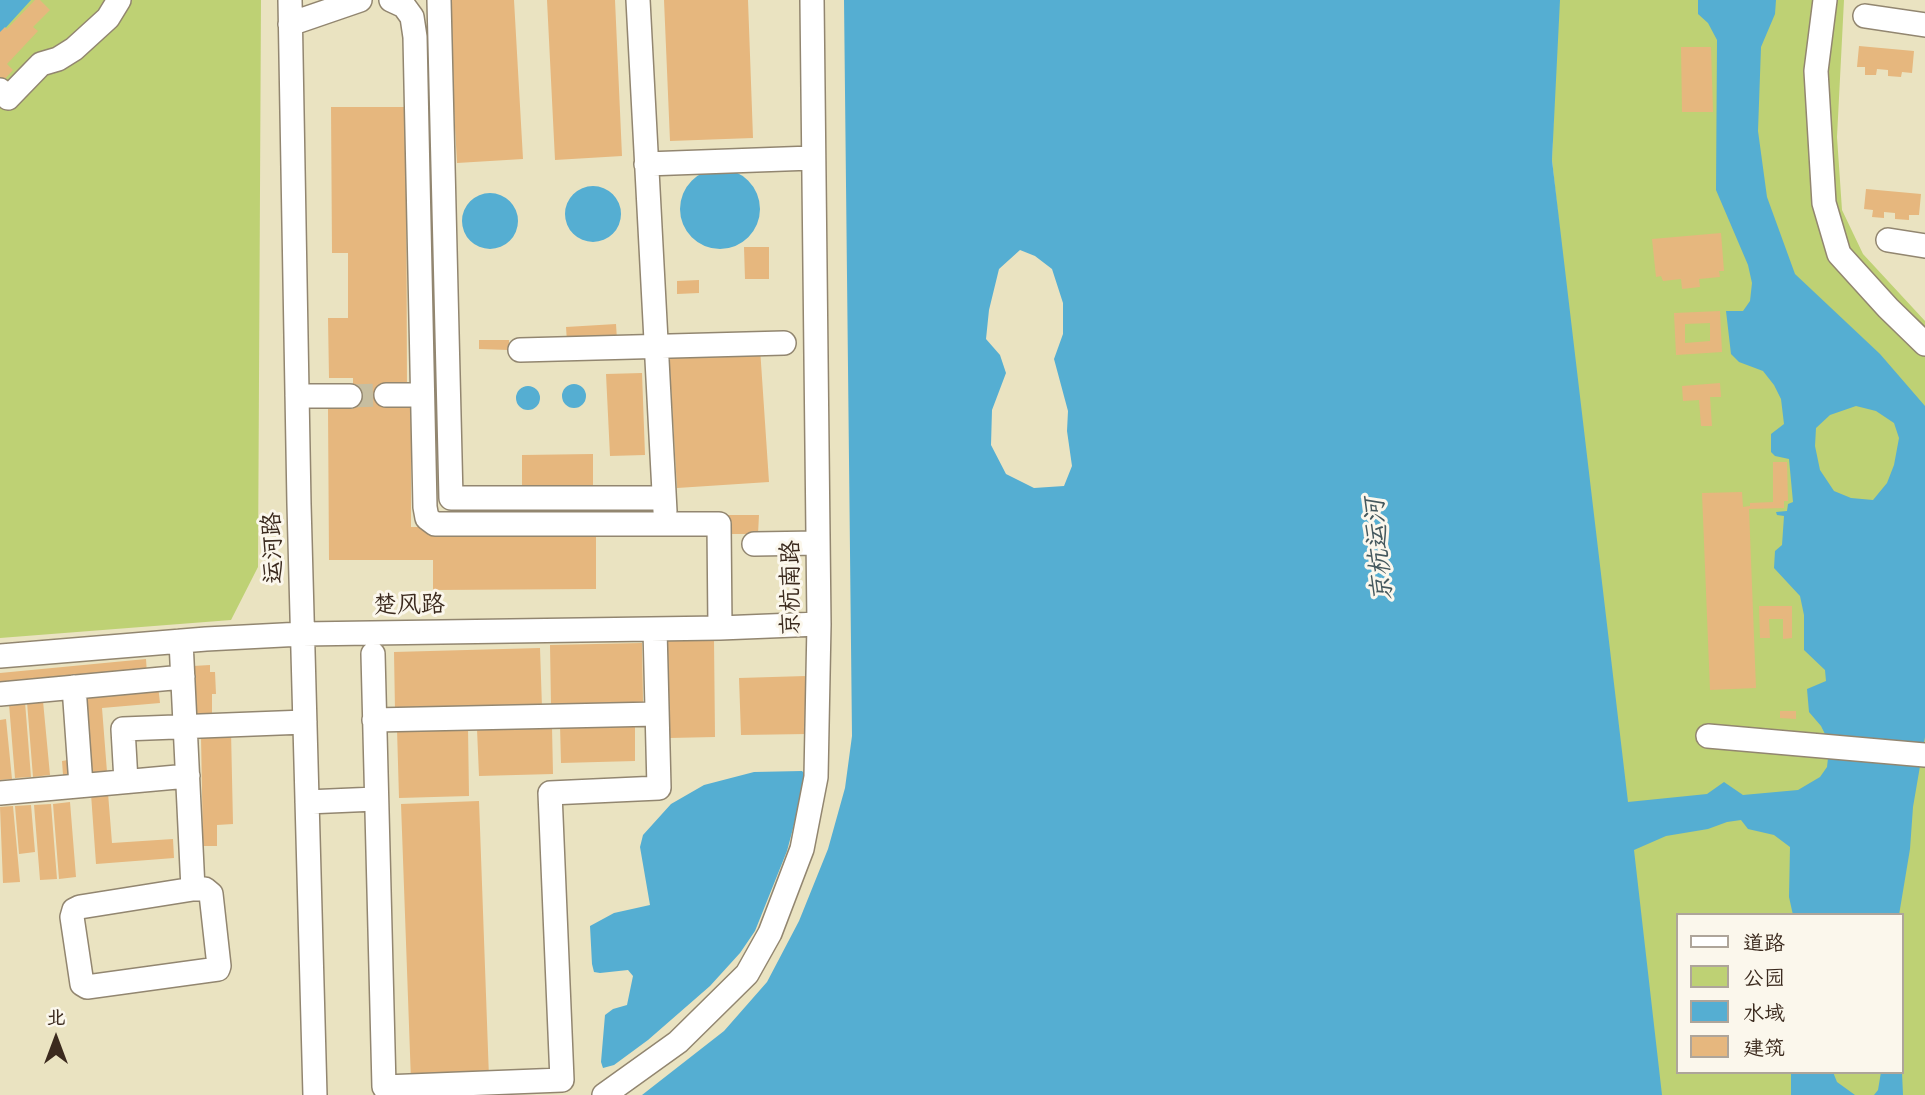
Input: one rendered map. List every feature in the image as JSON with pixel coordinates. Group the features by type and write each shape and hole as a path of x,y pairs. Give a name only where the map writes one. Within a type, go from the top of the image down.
{"street":[{"path":"0,90 8,97 41,64 58,59 74,49 108,18 119,0"},
{"name":"运河路","path":"290,0 304,722 315,1095"},
{"path":"290,24 360,0"},
{"path":"391,0 404,6 412,17 415,37 427,517 435,523 719,524 720,628"},
{"path":"439,0 451,498 664,498"},
{"path":"638,0 666,524"},
{"name":"京杭南路","path":"604,1095 678,1042 747,974 770,933 802,849 816,777 819,624 812,0"},
{"path":"1825,0 1816,71 1824,203 1839,254 1925,344"},
{"path":"1865,16 1925,25"},
{"path":"646,164 812,158"},
{"path":"1888,240 1925,246"},
{"path":"520,350 784,342"},
{"path":"386,395 422,395"},
{"path":"297,396 350,396"},
{"path":"754,544 818,543"},
{"name":"楚风路","path":"0,656 302,634 819,624"},
{"path":"373,654 384,1087 562,1080 550,793 659,788 655,629"},
{"path":"181,641 193,889"},
{"path":"0,694 183,677"},
{"path":"74,687 81,785"},
{"path":"374,720 657,714"},
{"path":"126,781 123,729 304,722"},
{"path":"1709,736 1925,755"},
{"path":"0,793 188,776"},
{"path":"307,802 376,799"},
{"path":"193,889 205,889 211,894 218,969 87,987 82,984 72,917 74,910 193,889"}],"green space":[{"path":"0,0 261,0 258,567 231,620 0,638"},
{"path":"1557,0 1844,0 1837,137 1842,210 1863,254 1925,321 1925,1095 1653,1095 1552,160"}],"water":[{"path":"0,0 31,0 0,34"},
{"name":"京杭运河","path":"844,0 1560,0 1552,160 1628,802 1707,794 1724,782 1743,795 1798,790 1820,777 1827,767 1829,749 1821,726 1809,712 1807,689 1826,681 1825,670 1804,650 1804,615 1800,596 1774,568 1775,551 1782,545 1784,516 1777,515 1776,512 1787,511 1788,504 1793,502 1789,459 1775,456 1771,452 1771,434 1784,424 1781,399 1763,371 1739,362 1731,354 1726,311 1743,311 1750,301 1752,283 1748,265 1716,190 1717,40 1708,23 1698,14 1698,0 1776,0 1775,14 1761,47 1758,131 1767,197 1795,274 1880,354 1925,406 1925,737 1899,913 1793,913 1789,897 1790,847 1774,835 1748,829 1741,820 1666,836 1634,850 1662,1095 642,1095 724,1031 767,982 799,921 828,849 845,788 852,736","holes":["1020,250 1035,256 1052,269 1063,303 1063,334 1054,359 1068,411 1067,431 1072,466 1064,486 1034,488 1006,474 991,445 992,410 1006,373 1000,355 986,339 989,310 999,269","1856,406 1876,411 1894,423 1899,438 1894,465 1887,483 1873,500 1851,498 1834,491 1820,470 1815,446 1816,428 1830,415"]},
{"path":"712,169 728,169 749,180 760,201 760,217 749,238 728,249 712,249 698,243 686,231 680,217 680,201 686,187 698,175"},
{"path":"593,186 604,188 613,194 619,203 619,225 613,234 604,240 593,242 582,240 573,234 567,225 565,214 567,203 573,194 582,188"},
{"path":"490,193 501,195 510,201 516,210 516,232 510,241 501,247 490,249 479,247 470,241 464,232 462,221 464,210 470,201 479,195"},
{"path":"574,384 583,387 586,396 583,405 574,408 565,405 562,396 565,387"},
{"path":"528,386 537,389 540,398 537,407 528,410 519,407 516,398 519,389"},
{"path":"802,771 807,776 787,851 755,931 740,953 710,986 648,1040 614,1065 603,1068 601,1062 605,1015 613,1009 627,1005 633,976 628,970 594,972 590,926 614,913 650,905 640,847 643,835 671,804 704,785 754,772"},
{"path":"1791,1074 1834,1074 1837,1082 1855,1095 1791,1095"},
{"path":"1881,1074 1902,1074 1903,1095 1874,1095 1878,1090"}],"building":[{"path":"35,0 40,0 50,10 33,27 38,31 7,64 13,70 3,81 0,78 0,32 5,27 7,29"},
{"path":"448,0 514,0 523,159 457,163"},
{"path":"547,0 615,0 622,156 555,160"},
{"path":"664,0 748,0 753,138 670,141"},
{"path":"1859,46 1914,51 1912,73 1902,72 1901,77 1888,76 1888,70 1877,69 1876,75 1865,75 1865,67 1857,67"},
{"path":"1681,47 1711,47 1713,112 1682,112"},
{"path":"331,107 406,107 407,390 411,402 411,527 596,526 596,589 433,590 433,560 329,560 328,409 353,409 353,378 329,378 328,318 348,318 348,253 332,253"},
{"path":"1866,189 1921,194 1919,215 1909,215 1909,220 1895,219 1895,213 1884,212 1884,218 1872,217 1873,210 1864,209"},
{"path":"1721,233 1724,271 1719,271 1720,277 1699,279 1700,287 1682,289 1681,279 1663,281 1661,276 1656,277 1652,239"},
{"path":"744,247 769,247 769,279 745,279"},
{"path":"699,280 699,293 677,294 677,281"},
{"path":"1720,311 1722,352 1676,355 1674,313","holes":["1710,323 1710,341 1685,343 1685,324"]},
{"path":"616,324 617,340 567,342 566,327"},
{"path":"479,340 509,340 509,350 479,349"},
{"path":"760,348 769,482 677,488 669,354"},
{"path":"642,373 645,455 610,456 606,374"},
{"path":"1720,383 1721,397 1710,397 1712,426 1701,426 1699,400 1683,401 1682,386"},
{"path":"593,454 593,486 522,487 522,455"},
{"path":"1773,462 1787,462 1788,501 1784,501 1784,508 1749,509 1756,688 1710,690 1702,493 1742,492 1743,507 1750,506 1750,503 1773,502"},
{"path":"726,515 759,515 758,534 726,534"},
{"path":"1759,606 1792,606 1792,638 1783,639 1783,619 1769,619 1770,638 1760,638"},
{"path":"666,640 714,640 715,737 669,738"},
{"path":"642,643 643,702 551,705 550,645"},
{"path":"540,648 542,708 395,711 394,652"},
{"path":"146,659 147,674 0,689 0,673"},
{"path":"210,665 210,672 215,672 216,694 212,694 212,713 195,713 193,666"},
{"path":"806,676 807,734 741,735 739,678"},
{"path":"158,685 160,703 102,708 107,772 89,773 83,691"},
{"path":"43,701 50,775 33,777 27,702"},
{"path":"25,702 31,777 15,778 9,704"},
{"path":"1780,711 1796,711 1796,719 1780,718"},
{"path":"6,719 12,779 0,780 0,720"},
{"path":"635,723 635,761 561,763 560,725"},
{"path":"468,727 469,796 399,798 397,729"},
{"path":"552,727 553,774 479,776 477,729"},
{"path":"231,731 233,824 217,825 217,846 203,846 201,737"},
{"path":"68,760 68,775 63,775 62,761"},
{"path":"108,793 112,843 173,839 174,858 96,864 91,794"},
{"path":"479,801 489,1078 411,1081 401,804"},
{"path":"70,802 76,877 59,879 53,804"},
{"path":"51,804 57,879 40,880 34,805"},
{"path":"31,805 35,852 19,854 15,806"},
{"path":"13,806 20,882 3,883 0,807"}],"tunnel":[{"path":"350,396 386,395"}]}
